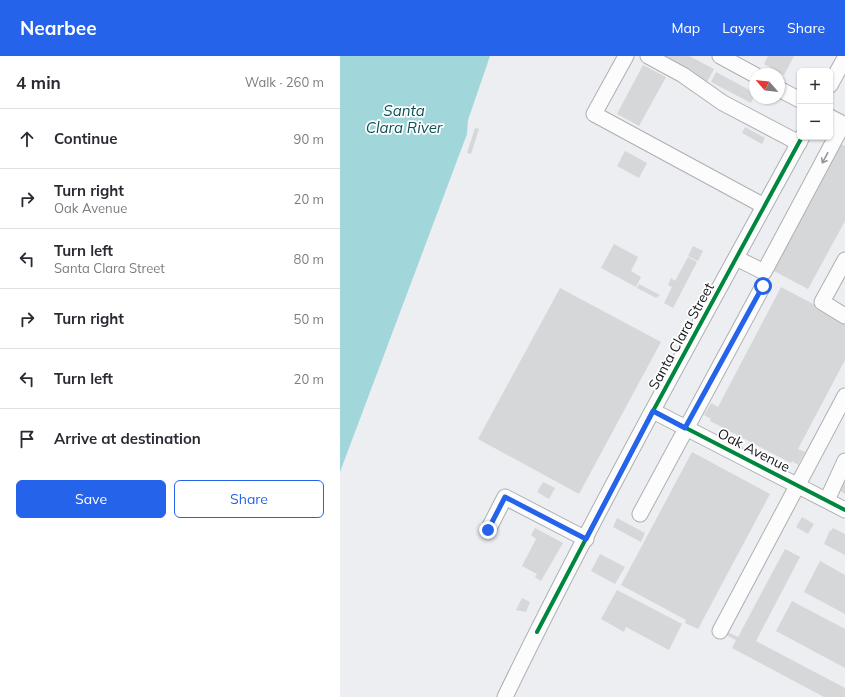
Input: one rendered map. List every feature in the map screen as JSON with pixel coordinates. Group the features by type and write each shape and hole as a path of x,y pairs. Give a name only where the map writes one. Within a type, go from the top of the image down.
{"street":[{"path":"626,56 594,114 764,206"},
{"path":"648,56 683,75 723,103 797,139"},
{"path":"720,56 749,72"},
{"path":"833,78 841,58"},
{"path":"785,92 797,98"},
{"path":"640,514 844,124 833,118"},
{"name":"Santa Clara Street","path":"505,697 537,632 653,411 800,140"},
{"path":"736,258 763,279"},
{"path":"845,260 822,302 845,316"},
{"path":"720,631 845,396"},
{"name":"Oak Avenue","path":"653,411 845,510"},
{"path":"827,500 845,461"},
{"path":"488,530 505,497 586,539"}],"water":[{"name":"Santa Clara River","path":"340,56 490,56 468,120 467,134 340,472"}],"building":[{"path":"664,56 689,56 714,69 707,82 663,58"},
{"path":"768,56 794,56 785,73 785,68 771,68 764,64"},
{"path":"643,65 666,77 639,126 617,114"},
{"path":"716,72 749,90 749,102 711,82"},
{"path":"745,127 765,138 762,144 742,133"},
{"path":"475,128 479,129 471,154 467,153"},
{"path":"839,143 845,146 845,221 808,289 772,270"},
{"path":"625,151 647,163 639,178 617,166"},
{"path":"614,244 638,257 631,271 641,277 636,287 601,268"},
{"path":"693,246 703,251 698,261 688,256"},
{"path":"688,257 697,262 673,308 664,303 672,287 668,285 671,278 675,281"},
{"path":"639,284 660,295 656,298 637,288"},
{"path":"781,287 845,321 845,360 798,449 805,452 798,465 792,461 791,463 710,421 711,419 704,415 711,403 718,407"},
{"path":"560,288 661,342 579,494 478,439"},
{"path":"692,452 770,494 698,629 685,623 686,620 621,585"},
{"path":"845,474 845,494 837,489"},
{"path":"543,482 555,488 549,499 537,492"},
{"path":"802,517 814,524 808,534 796,527"},
{"path":"617,518 645,533 641,542 613,527"},
{"path":"535,528 563,543 541,581 535,577 537,574 522,566 536,539 531,535"},
{"path":"833,528 845,534 845,555 824,544 830,530 831,531"},
{"path":"785,549 800,557 756,641 845,688 845,697 824,697 732,648 736,640 726,635 728,632 738,637"},
{"path":"600,554 625,567 615,584 591,571"},
{"path":"820,561 845,575 845,614 804,592"},
{"path":"617,590 682,624 669,650 626,627 624,632 601,619"},
{"path":"522,598 530,602 526,612 516,610"},
{"path":"792,601 845,629 845,668 776,631"}],"cycle path":[{"path":"537,632 653,411 800,140"},
{"path":"653,411 845,510"}],"route":[{"path":"488,530 505,497 586,539 653,411 685,428 763,286"}]}
